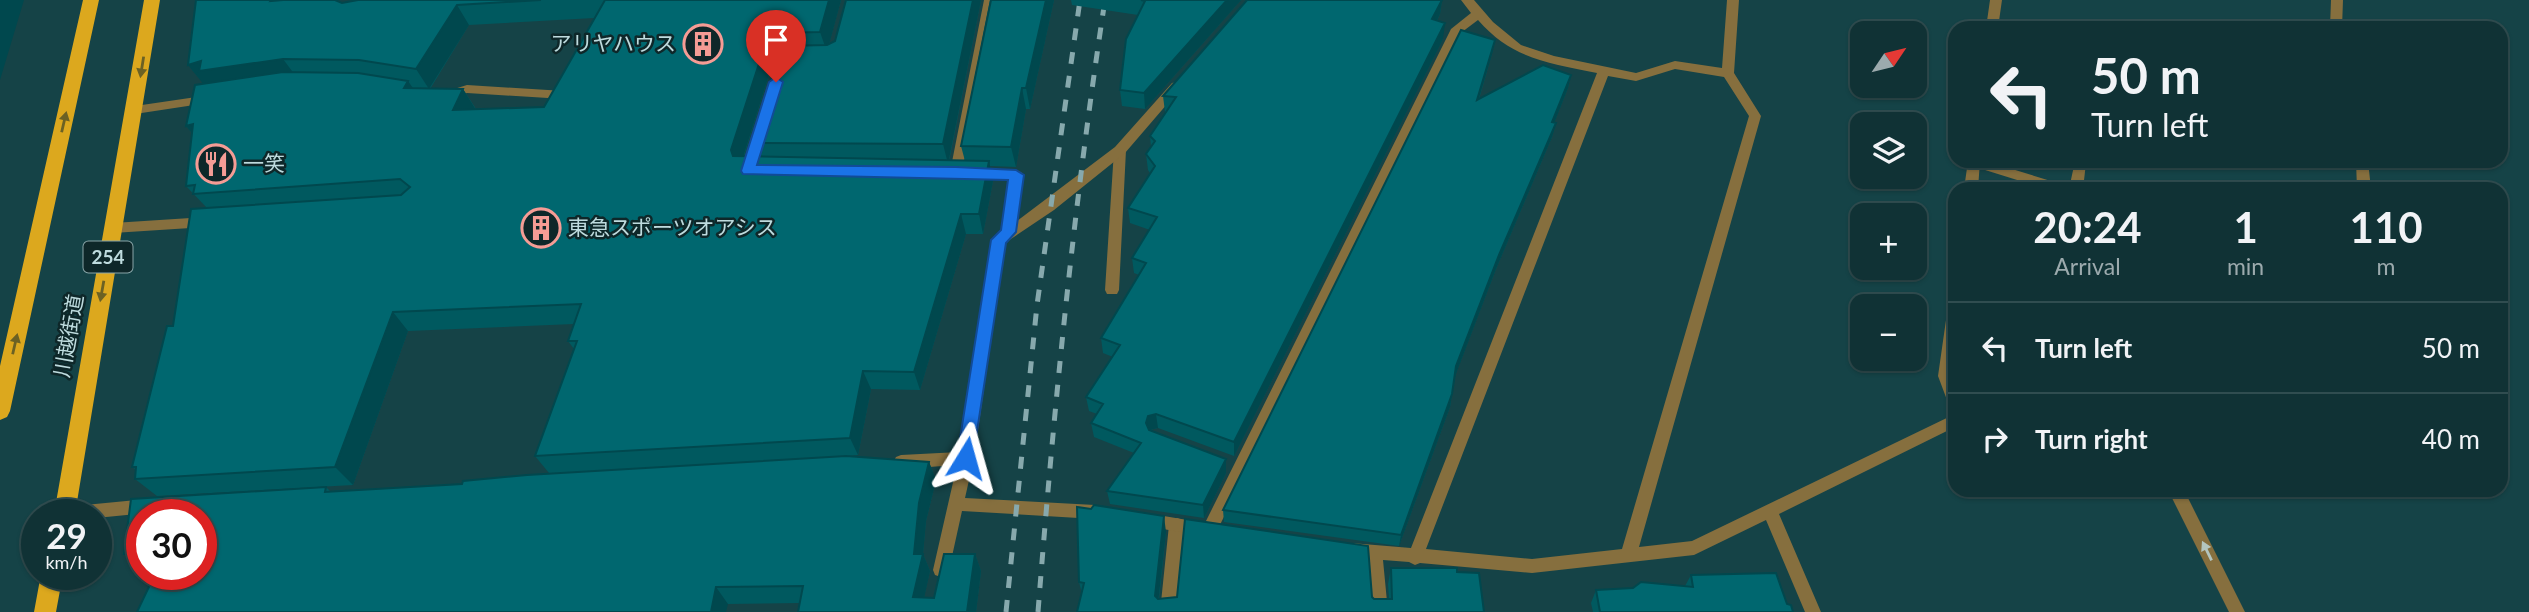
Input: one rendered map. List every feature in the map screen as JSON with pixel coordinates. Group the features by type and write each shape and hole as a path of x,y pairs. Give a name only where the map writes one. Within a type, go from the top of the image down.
{"highway":[{"path":"0,411 91,0"},
{"name":"川越街道","path":"67,499 152,0"},
{"path":"45,612 49,590"}],"street":[{"path":"990,0 949,172 1016,175 1009,232"},
{"path":"1467,0 1517,48 1552,60 1636,76 1675,65 1728,73"},
{"path":"1629,553 1755,116 1728,73 1733,0"},
{"path":"1993,21 1996,0"},
{"path":"2336,21 2337,0"},
{"path":"957,503 1046,507 1216,531 1234,466 1457,29 1479,13"},
{"path":"1415,558 1604,70"},
{"path":"937,585 966,458 999,240 1049,206 1120,150 1182,80"},
{"path":"428,96 442,98 467,89 564,96"},
{"path":"135,110 223,97"},
{"path":"1112,290 1120,150"},
{"path":"1996,168 2040,182"},
{"path":"113,228 223,221"},
{"path":"1948,355 1945,376 1948,384"},
{"path":"1334,548 1415,558 1532,566 1629,553 1694,548 1948,423"},
{"path":"883,463 966,458"},
{"path":"2180,497 2237,612"},
{"path":"1769,510 1813,612"},
{"path":"1168,612 1177,525"},
{"path":"1375,554 1380,612"}],"building":[{"path":"196,0 335,0 342,3 358,0 541,0 457,5 416,69 359,60 283,59 199,71 201,61 188,65"},
{"path":"605,0 829,0 820,32 775,33 767,39 731,150 733,156 989,161 979,214 961,214 914,372 863,371 850,438 535,456 577,341 568,341 581,304 393,312 335,467 135,479 136,467 132,467 167,326 173,326 191,209 401,195 410,187 400,179 193,194 195,185 186,186 193,124 186,126 195,85 283,72 358,73 408,81 404,88 463,89 453,110 544,107"},
{"path":"846,0 973,0 943,144 751,143 782,46 827,45 835,41"},
{"path":"991,0 1046,0 1026,88 1022,88 1011,147 961,146"},
{"path":"1141,0 1227,0 1144,93 1120,90 1126,39 1145,1"},
{"path":"1247,0 1442,0 1432,19 1445,23 1234,442 1156,414 1148,416 1146,423 1149,430 1226,459 1203,505 1107,491 1141,443 1091,423 1103,404 1086,397 1120,345 1101,338 1146,263 1132,258 1157,217 1128,208 1155,166 1146,154 1155,141 1150,136 1176,97 1163,96"},
{"path":"1461,30 1495,40 1477,100 1543,65 1571,75 1552,122 1556,123 1499,255 1456,366 1452,394 1401,535 1223,510"},
{"path":"846,456 929,462 919,503 914,554 923,554 913,597 934,598 944,554 975,554 967,612 798,612 803,586 716,587 711,612 137,612 147,590 217,590 217,499 131,499 326,487 325,492 462,484 463,481"},
{"path":"1094,505 1164,516 1155,596 1158,599 1177,597 1185,519 1368,546 1374,599 1392,599 1391,568 1457,568 1457,572 1479,573 1484,612 1077,612 1084,583 1079,582 1077,507 1091,509"},
{"path":"1776,573 1787,604 1791,605 1793,612 1600,612 1596,590 1633,588 1641,582 1693,587 1691,575"}],"railway":[{"path":"1006,612 1037,305 1080,0"},
{"path":"1038,612 1066,305 1105,0"}],"place":[{"name":"アリヤハウス","path":"703,44"},
{"name":"一笑","path":"216,164"},
{"name":"東急スポーツオアシス","path":"541,228"}],"route":[{"path":"776,82 748,171 956,172 1016,175 1009,232 999,240 966,458"}]}
